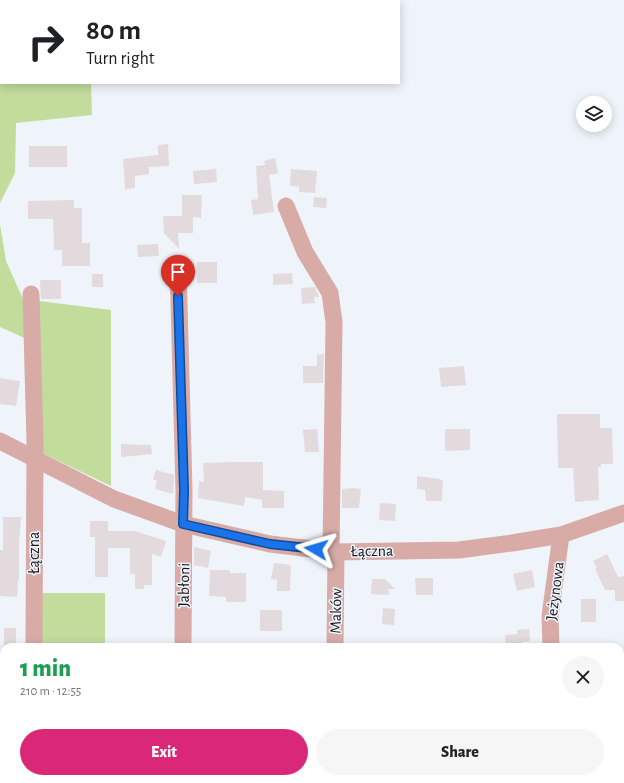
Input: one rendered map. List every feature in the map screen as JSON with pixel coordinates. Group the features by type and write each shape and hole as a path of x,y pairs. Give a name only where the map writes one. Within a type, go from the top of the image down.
{"street":[{"name":"Maków","path":"286,206 305,252 330,293 334,322 335,643"},
{"name":"Jabłoni","path":"178,267 184,490 183,524 185,566 183,643"},
{"name":"Łączna","path":"31,294 35,460 34,643"},
{"name":"Łączna","path":"0,441 114,499 183,524 270,544 334,551 459,550 561,535 624,513"},
{"name":"Jeżynowa","path":"551,643 550,616 561,535"}],"green space":[{"path":"0,84 91,84 92,115 16,123 15,173 0,203"},
{"path":"0,224 6,261 23,299 111,310 111,486 40,452 38,344 0,327"},
{"path":"39,593 105,593 105,643 38,643"}],"building":[{"path":"168,144 169,166 149,167 149,174 135,176 135,188 125,189 123,159 158,155 158,145"},
{"path":"29,146 67,146 67,167 29,167"},
{"path":"275,158 278,173 269,175 274,212 253,215 251,200 258,199 256,166 265,165 264,161"},
{"path":"216,169 217,182 194,184 193,171"},
{"path":"291,169 317,171 315,193 299,192 299,187 290,186"},
{"path":"182,195 202,195 201,218 193,217 193,233 178,233 179,249 164,233 163,216 182,216"},
{"path":"314,197 327,198 326,208 313,207"},
{"path":"74,200 74,208 82,208 82,243 90,243 90,266 62,266 62,250 54,250 53,219 28,219 28,201"},
{"path":"158,244 159,256 138,257 137,245"},
{"path":"197,262 217,262 217,283 197,283"},
{"path":"292,273 293,284 273,285 273,274"},
{"path":"92,274 103,274 103,287 92,287"},
{"path":"40,280 61,280 61,299 41,299"},
{"path":"315,287 319,297 314,297 315,303 302,304 301,288"},
{"path":"324,354 323,383 303,383 303,366 317,366 317,355"},
{"path":"464,366 466,385 441,387 439,368"},
{"path":"0,378 20,381 16,406 0,404"},
{"path":"557,414 600,414 600,428 612,428 613,464 601,464 601,467 598,467 599,500 575,502 573,468 558,468"},
{"path":"317,429 319,452 305,452 303,430"},
{"path":"445,429 470,429 470,450 445,451"},
{"path":"121,444 151,445 152,454 122,457"},
{"path":"263,462 263,490 284,491 284,508 262,508 262,500 245,497 244,506 198,498 199,481 204,482 203,463"},
{"path":"156,470 174,475 173,494 155,489 157,481 153,479"},
{"path":"417,476 440,479 443,481 442,501 426,501 425,490 417,489"},
{"path":"342,489 361,489 359,508 342,508"},
{"path":"380,503 396,504 395,521 379,520"},
{"path":"3,517 21,517 17,597 0,596 0,550 3,550"},
{"path":"90,521 108,521 108,531 135,531 166,541 161,557 152,554 152,585 144,585 144,589 135,589 135,574 130,574 130,548 108,548 108,577 95,577 95,537 90,537"},
{"path":"194,547 211,551 208,568 194,565"},
{"path":"607,554 618,577 624,576 624,601 615,601 615,590 605,590 595,569 597,568 593,561"},
{"path":"274,563 291,565 290,591 277,591 277,580 271,579"},
{"path":"210,570 230,570 230,573 246,573 246,602 226,602 226,597 209,596"},
{"path":"532,570 535,587 517,591 513,574"},
{"path":"415,578 433,578 433,595 416,595"},
{"path":"372,579 385,579 395,589 388,589 389,595 371,594"},
{"path":"581,599 596,599 596,622 581,622"},
{"path":"383,608 395,609 394,625 382,624"},
{"path":"260,610 282,610 282,631 260,631"},
{"path":"4,628 16,628 16,643 4,643"},
{"path":"529,629 530,641 522,643 506,643 505,635 517,634 517,630"}],"route":[{"path":"178,296 184,490 183,524 270,544 316,549"}]}
